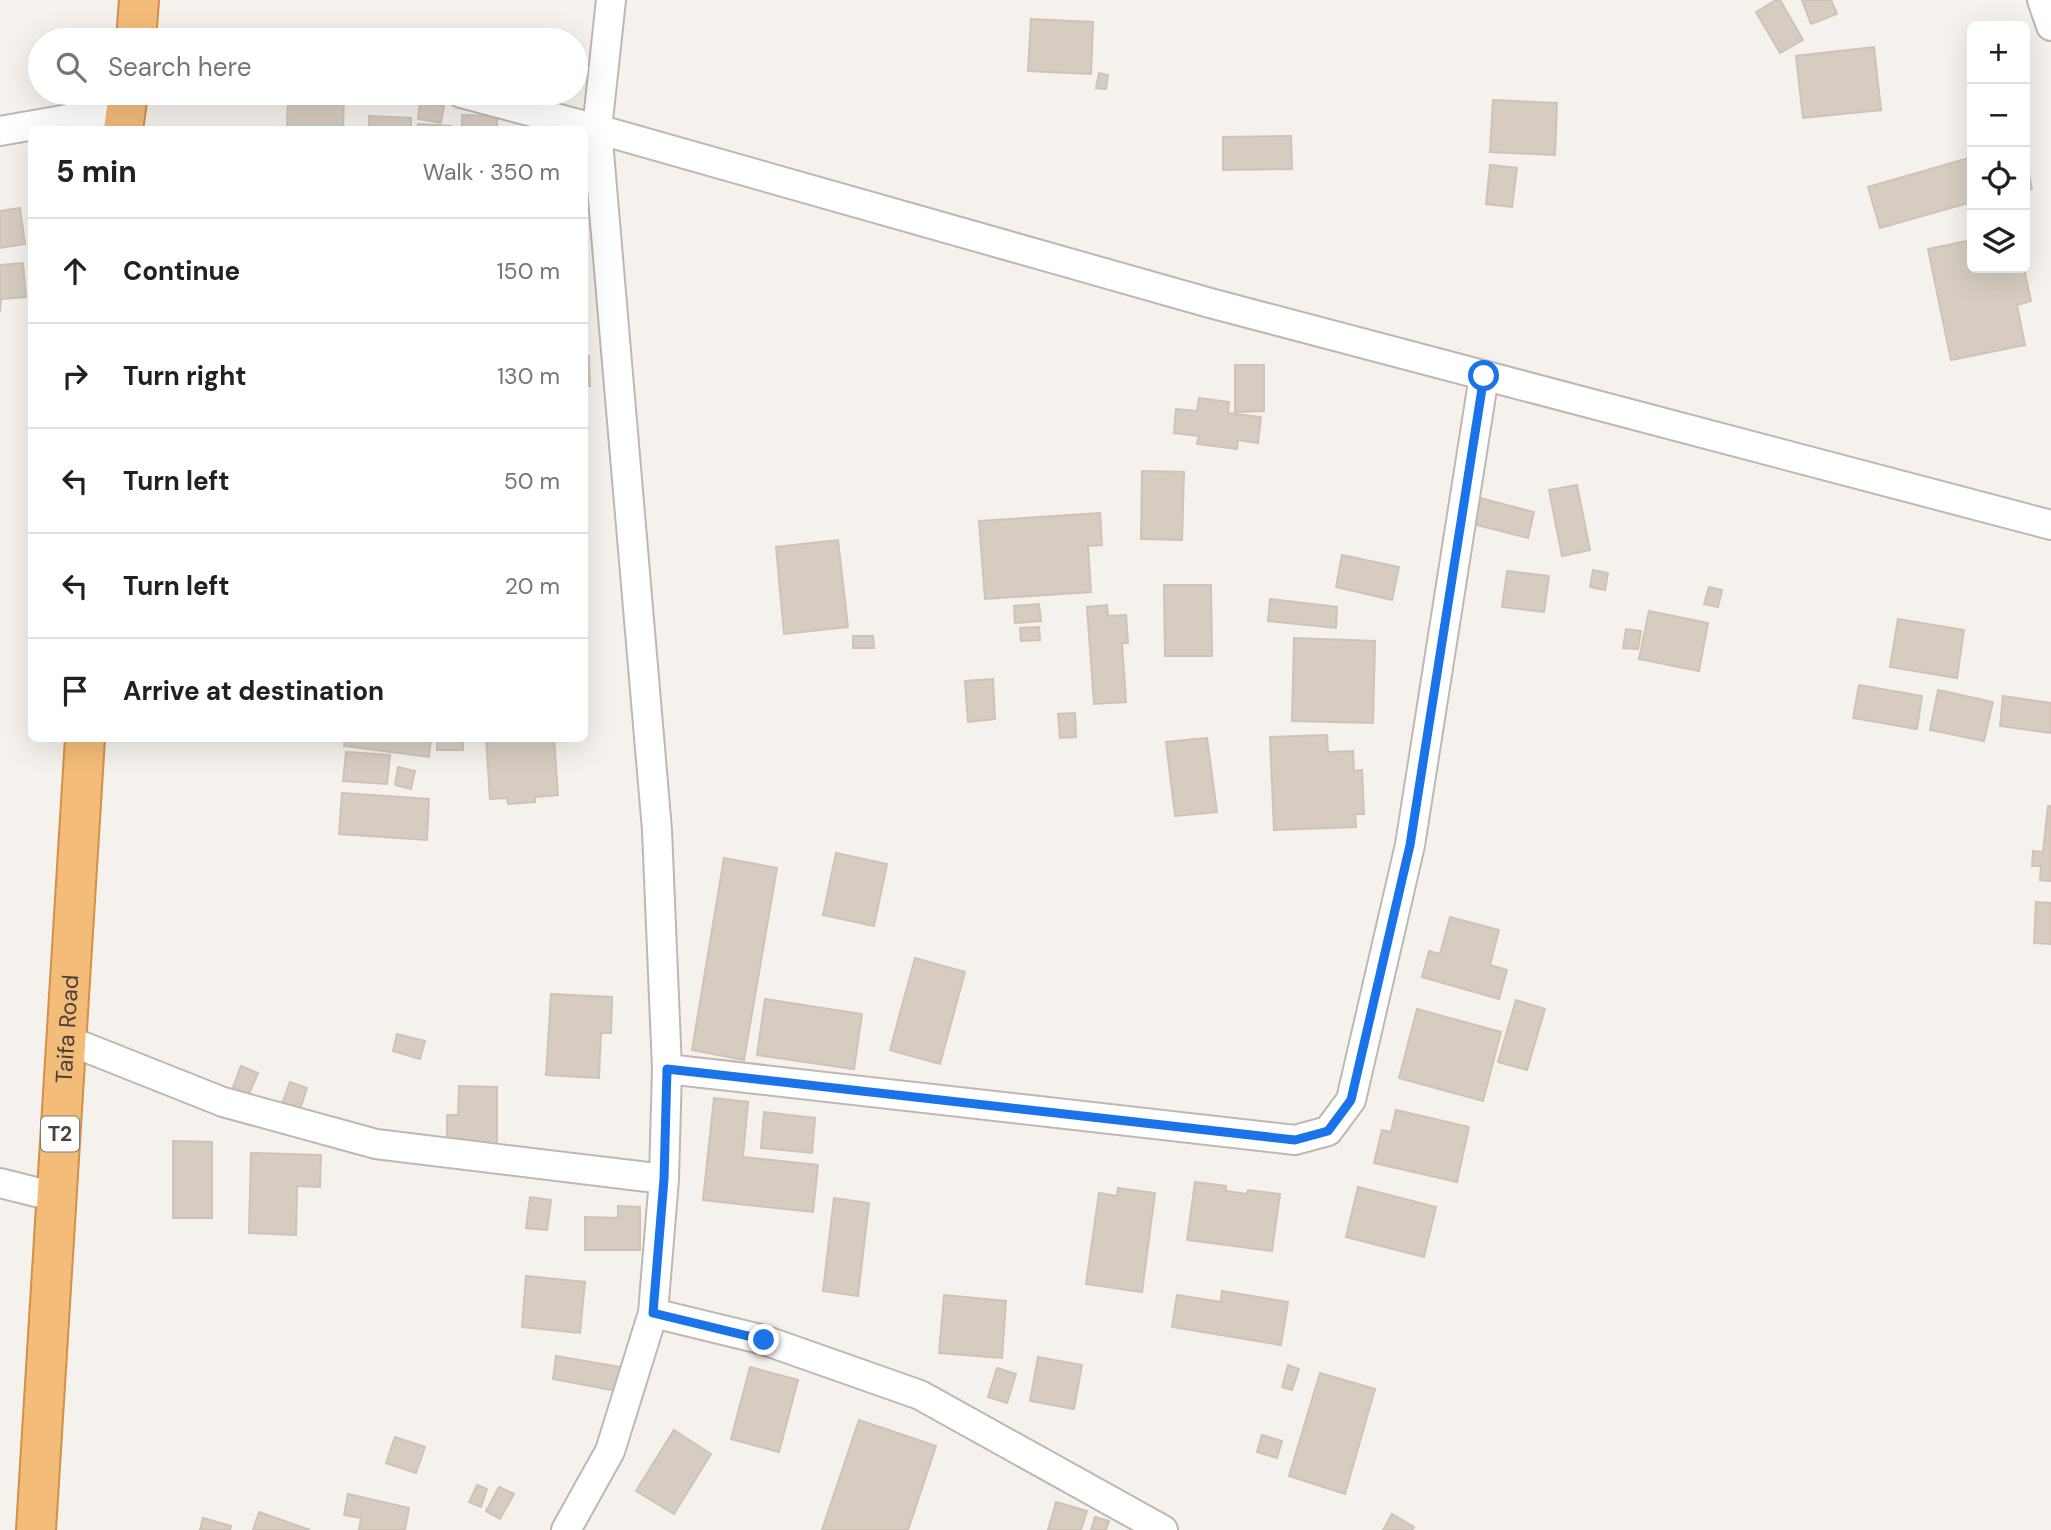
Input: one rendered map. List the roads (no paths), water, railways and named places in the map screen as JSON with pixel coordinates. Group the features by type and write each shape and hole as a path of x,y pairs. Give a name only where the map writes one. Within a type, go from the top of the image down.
{"highway":[{"path":"137,28 139,0"},
{"name":"Taifa Road","path":"36,1530 85,742"}],"street":[{"path":"566,1530 610,1451 653,1313 664,1179 667,1069 657,830 597,129 611,0"},
{"path":"2042,0 2051,26"},
{"path":"506,105 586,126"},
{"path":"30,126 125,110"},
{"path":"0,131 28,126"},
{"path":"588,127 1196,300 2051,526"},
{"path":"667,1069 1295,1140 1328,1131 1351,1100 1410,845 1484,376"},
{"path":"67,1040 223,1102 376,1144 664,1179"},
{"path":"0,1183 56,1197"},
{"path":"653,1313 764,1340 920,1395 1163,1530"}]}
